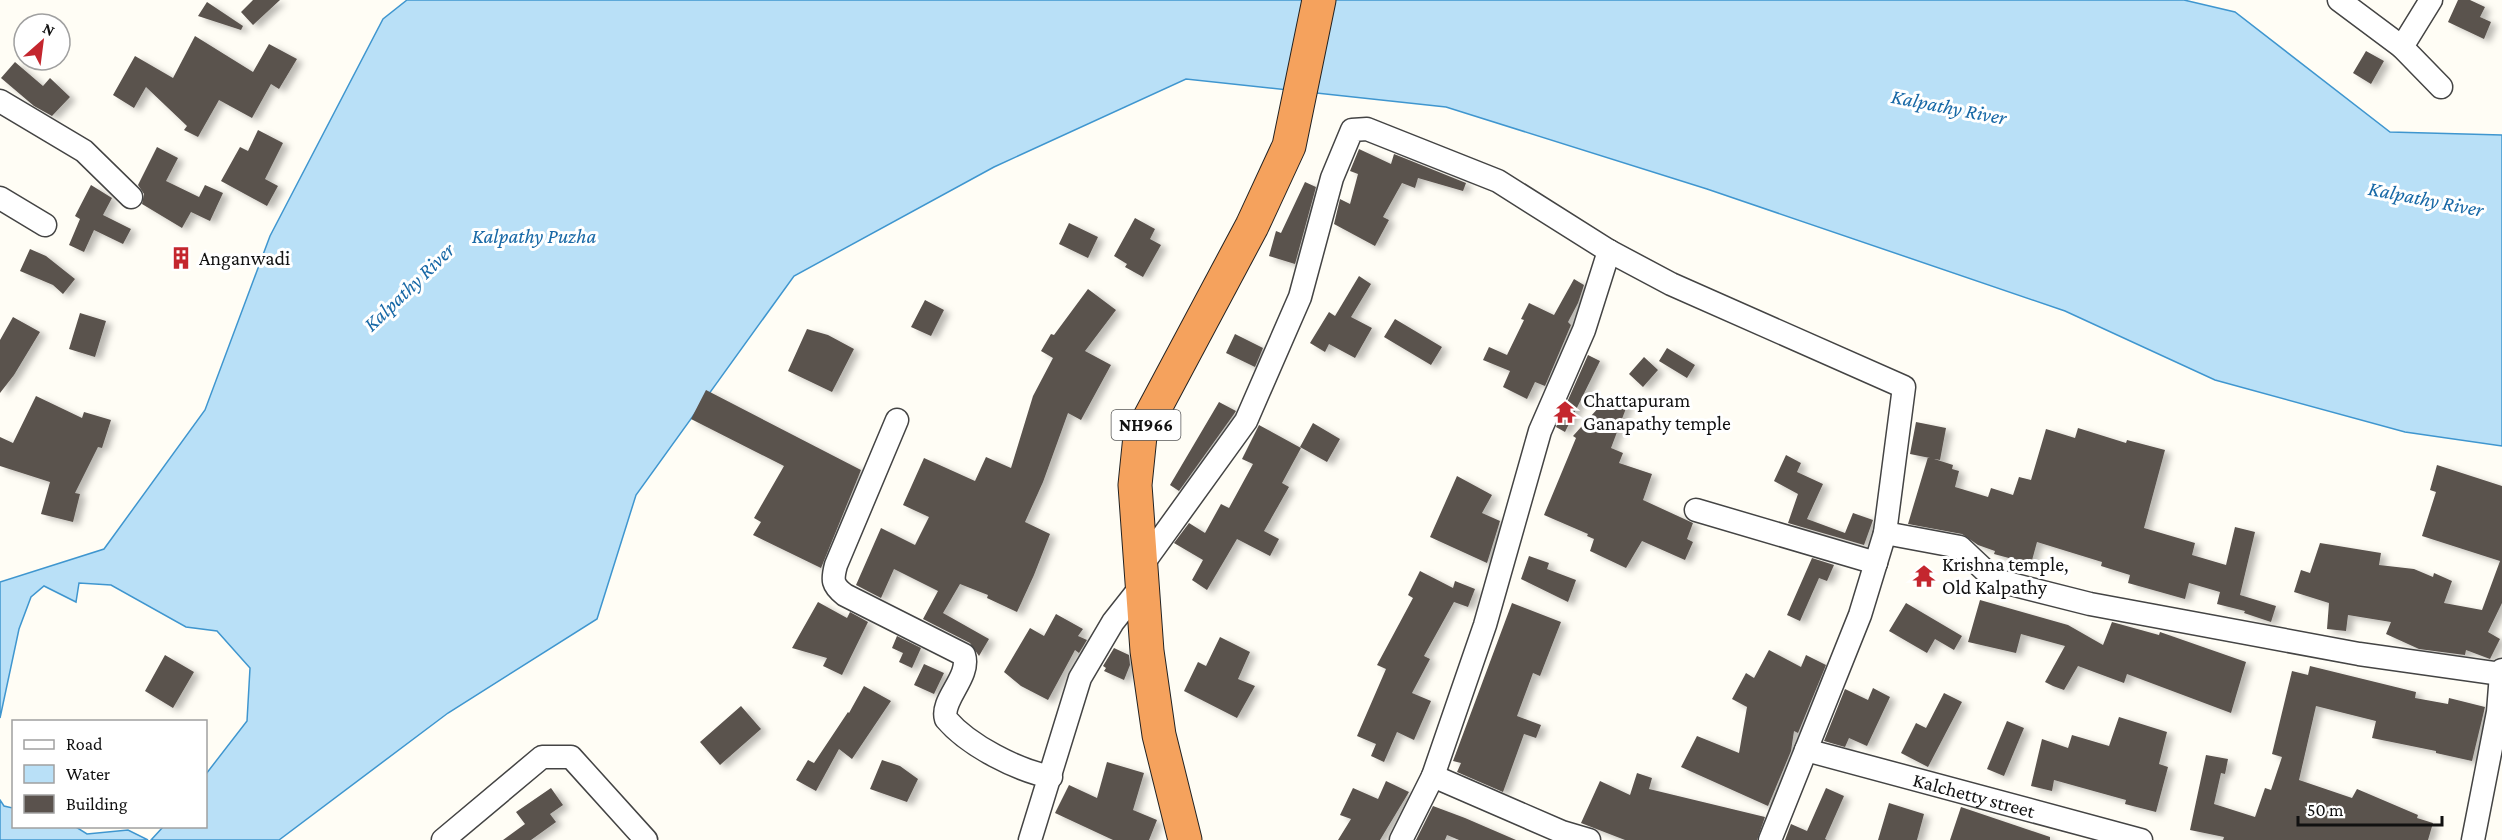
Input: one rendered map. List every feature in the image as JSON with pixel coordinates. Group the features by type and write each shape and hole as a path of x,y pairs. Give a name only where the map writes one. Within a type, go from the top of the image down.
{"highway":[{"name":"NH966","path":"1185,840 1170,788 1153,702 1135,485 1140,436 1252,226 1289,146 1319,0"}],"street":[{"path":"2339,0 2402,47 2441,87"},
{"path":"2402,47 2431,0"},
{"path":"0,101 84,151 131,197"},
{"path":"1030,840 1051,777 1063,725 1080,678 1143,575 1246,421 1300,297 1332,178 1346,138 1352,130 1367,129 1498,182 1610,251 1671,284 1904,387 1885,533 1860,615 1770,840"},
{"path":"0,198 45,225"},
{"path":"1401,840 1433,776 1485,625 1540,430 1584,330 1610,251"},
{"path":"897,420 836,565 832,580 835,588 845,596 964,655 965,667 946,707 946,719 972,740 1019,768 1051,777"},
{"path":"1696,510 1876,563"},
{"path":"1885,533 1960,547 1995,579 2090,604 2359,654 2501,672 2498,712 2473,840"},
{"name":"Kalchetty street","path":"1806,750 2141,840"},
{"path":"443,840 542,757 571,757 646,840"},
{"path":"1433,776 1552,828 1589,840"}],"water":[{"name":"Kalpathy Puzha","path":"407,0 2184,0 2235,12 2390,132 2502,135 2502,446 2405,432 2215,380 2065,311 1707,189 1446,107 1186,79 994,167 794,276 636,495 597,619 448,713 279,840 151,840 162,828 207,828 207,773 247,721 250,668 217,631 186,627 111,585 79,583 76,602 44,586 31,597 19,629 0,718 0,582 104,549 205,410 270,236 383,19"},
{"path":"0,800 4,806 12,808 12,828 78,828 87,834 128,830 148,840 0,840"}],"building":[{"path":"253,0 280,0 253,25 241,12"},
{"path":"2458,0 2470,0 2485,7 2480,17 2491,22 2484,39 2448,22"},
{"path":"207,2 243,26 241,30 198,16"},
{"path":"195,36 253,72 269,44 297,59 279,89 271,84 252,118 219,100 198,137 184,130 187,126 146,87 134,108 113,95 135,56 173,78"},
{"path":"2366,51 2384,61 2371,84 2353,73"},
{"path":"12,65 12,72 27,72 43,86 50,78 70,97 52,116 34,106 1,78"},
{"path":"258,130 283,143 265,179 278,186 267,206 221,181 240,147 248,151"},
{"path":"157,147 178,158 166,181 199,197 205,185 223,193 210,221 191,212 182,228 142,204 144,194 138,185"},
{"path":"1359,149 1391,164 1394,154 1466,183 1463,191 1418,178 1415,188 1402,183 1383,217 1389,220 1375,246 1334,224 1340,199 1350,204 1358,174 1350,171"},
{"path":"1305,182 1316,187 1295,264 1269,256 1276,231 1281,233"},
{"path":"91,185 112,198 103,215 131,229 123,244 94,230 84,252 69,245 80,219 75,216"},
{"path":"1135,218 1155,229 1150,239 1161,245 1143,277 1125,267 1127,264 1114,256"},
{"path":"1069,223 1098,237 1088,258 1059,244"},
{"path":"30,249 46,256 75,279 63,294 53,285 20,271"},
{"path":"1359,276 1371,284 1351,317 1372,328 1355,358 1329,344 1325,352 1310,343 1329,312 1335,316"},
{"path":"1574,279 1584,285 1568,322 1571,325 1545,386 1535,382 1527,399 1503,387 1510,371 1483,360 1489,347 1507,355 1524,320 1521,319 1529,303 1554,315"},
{"path":"1088,289 1116,310 1085,351 1111,365 1081,420 1068,413 1043,482 1025,522 1050,534 1034,575 1017,612 987,598 988,595 960,584 943,613 989,639 979,656 970,643 923,619 938,591 894,569 881,598 856,585 881,528 915,545 929,517 903,505 924,458 975,481 986,457 1011,468 1033,396 1053,358 1041,351 1051,334 1054,335"},
{"path":"925,300 944,310 931,336 911,327"},
{"path":"80,313 106,321 95,357 69,349"},
{"path":"13,317 40,332 14,375 0,393 0,340"},
{"path":"1395,319 1442,347 1431,365 1384,337"},
{"path":"807,329 828,335 854,349 832,392 788,371"},
{"path":"1235,334 1263,348 1255,367 1226,353"},
{"path":"1667,348 1695,365 1687,378 1659,361"},
{"path":"1588,355 1600,361 1565,432 1556,427"},
{"path":"1644,357 1658,370 1643,387 1629,374"},
{"path":"706,390 861,470 821,568 753,535 761,522 754,518 784,466 691,419"},
{"path":"36,396 82,418 84,412 111,420 102,448 98,447 75,493 80,494 73,522 41,514 50,482 0,466 0,437 13,443"},
{"path":"1609,396 1628,403 1611,448 1623,453 1619,463 1652,474 1643,500 1693,523 1687,539 1693,542 1685,560 1642,541 1626,568 1590,551 1594,539 1587,536 1588,534 1544,515 1576,438 1573,436"},
{"path":"1219,402 1236,411 1179,491 1170,485"},
{"path":"1916,422 1946,428 1940,460 1910,454"},
{"path":"1313,423 1340,439 1327,462 1300,447"},
{"path":"1259,425 1301,448 1282,483 1289,487 1264,531 1279,539 1270,556 1237,539 1207,590 1192,580 1203,560 1174,543 1189,523 1205,533 1221,504 1229,508 1253,464 1242,459"},
{"path":"2078,428 2126,443 2127,440 2165,450 2144,528 2195,543 2192,555 2226,565 2235,527 2255,532 2240,595 2276,606 2271,622 2244,613 2245,611 2217,604 2220,592 2189,583 2185,599 2128,583 2130,575 2101,566 2102,562 2037,542 2031,564 1994,554 1995,551 1978,545 1962,534 1908,524 1928,457 1953,465 1952,469 1959,471 1955,487 1988,497 1991,488 2013,495 2019,477 2031,480 2046,429 2075,438"},
{"path":"1786,455 1801,463 1797,472 1823,484 1807,519 1845,533 1853,513 1873,520 1864,545 1788,523 1798,494 1774,481"},
{"path":"2437,465 2502,486 2502,603 2488,632 2500,639 2490,659 2466,650 2465,655 2419,649 2386,634 2391,622 2348,615 2346,631 2327,629 2329,603 2294,592 2301,570 2310,573 2320,543 2381,553 2379,565 2414,569 2433,577 2434,573 2452,581 2444,603 2482,610 2500,561 2422,536 2436,492 2430,490"},
{"path":"1457,476 1492,495 1482,513 1500,521 1487,563 1430,537"},
{"path":"1529,556 1549,563 1547,569 1576,580 1568,602 1521,579"},
{"path":"1812,558 1834,565 1827,581 1819,578 1800,621 1787,615"},
{"path":"1420,571 1453,588 1455,581 1475,589 1468,607 1454,602 1424,656 1430,659 1412,693 1431,701 1414,740 1397,732 1384,762 1371,756 1376,744 1357,736 1386,669 1377,665 1413,598 1408,595"},
{"path":"1980,600 2068,625 2103,645 2112,622 2159,635 2160,632 2246,662 2231,713 2127,674 2124,683 2078,666 2064,690 2053,686 2045,682 2065,646 2021,634 2016,653 1968,642"},
{"path":"818,602 847,618 850,612 868,622 842,675 823,666 827,658 792,648"},
{"path":"1512,603 1561,622 1540,676 1533,673 1517,716 1541,725 1536,738 1524,734 1503,792 1457,772 1461,763 1453,761"},
{"path":"1906,603 1962,636 1954,650 1935,639 1927,653 1889,631"},
{"path":"1056,614 1083,629 1078,636 1087,640 1079,653 1075,650 1048,700 1021,686 1004,672 1030,628 1044,636"},
{"path":"897,636 921,648 912,668 899,662 903,653 892,648"},
{"path":"1220,637 1250,652 1238,679 1255,686 1237,718 1184,691 1198,662 1206,666"},
{"path":"1114,648 1129,655 1130,665 1124,680 1104,671 1106,668 1103,666"},
{"path":"1769,650 1801,667 1806,655 1826,665 1798,733 1794,731 1791,751 1768,806 1681,767 1697,736 1739,753 1747,707 1732,699 1746,673 1754,678"},
{"path":"165,655 194,672 173,708 145,691"},
{"path":"924,664 944,673 934,694 914,685"},
{"path":"2310,666 2416,692 2415,698 2448,704 2449,698 2485,707 2472,761 2372,738 2376,721 2316,706 2299,780 2352,798 2357,789 2418,815 2417,818 2433,823 2428,840 2223,840 2224,837 2190,830 2206,755 2228,759 2225,774 2221,773 2214,804 2255,817 2265,788 2271,790 2282,757 2272,754 2292,671 2308,675"},
{"path":"864,686 891,701 852,759 839,749 816,791 796,780 808,760 814,763 849,713"},
{"path":"1873,688 1890,697 1867,746 1849,738 1845,747 1824,741 1845,689 1868,700"},
{"path":"1944,693 1962,702 1928,767 1901,753 1916,723 1926,728"},
{"path":"741,706 761,729 720,765 700,742"},
{"path":"2119,717 2167,732 2159,764 2168,767 2156,812 2125,804 2126,800 2054,780 2052,791 2031,786 2042,739 2068,748 2072,735 2109,746"},
{"path":"2007,721 2024,728 2004,776 1987,769"},
{"path":"882,760 900,766 918,779 907,802 870,789"},
{"path":"1107,762 1144,773 1133,810 1157,820 1149,840 1113,840 1055,813 1069,785 1097,798"},
{"path":"1637,773 1652,778 1649,789 1765,817 1757,840 1625,840 1581,823 1600,781 1630,795"},
{"path":"1386,781 1409,792 1380,840 1338,840 1351,819 1340,815 1353,788 1378,799"},
{"path":"551,788 563,805 550,814 556,822 531,840 503,840 525,824 516,812"},
{"path":"1826,788 1844,796 1825,839 1827,840 1785,840 1791,824 1807,831"},
{"path":"1889,803 1924,814 1917,840 1878,840"},
{"path":"1433,806 1516,840 1459,840 1447,835 1445,840 1416,840"},
{"path":"1961,807 2050,837 2050,840 1950,840"}],"place":[{"name":"Anganwadi","path":"181,258"},
{"name":"Chattapuram Ganapathy temple","path":"1565,412"},
{"name":"Krishna temple, Old Kalpathy","path":"1924,576"}],"water label":[{"name":"Kalpathy River","path":"1949,107"},
{"name":"Kalpathy River","path":"2426,199"},
{"name":"Kalpathy River","path":"409,287"}]}
